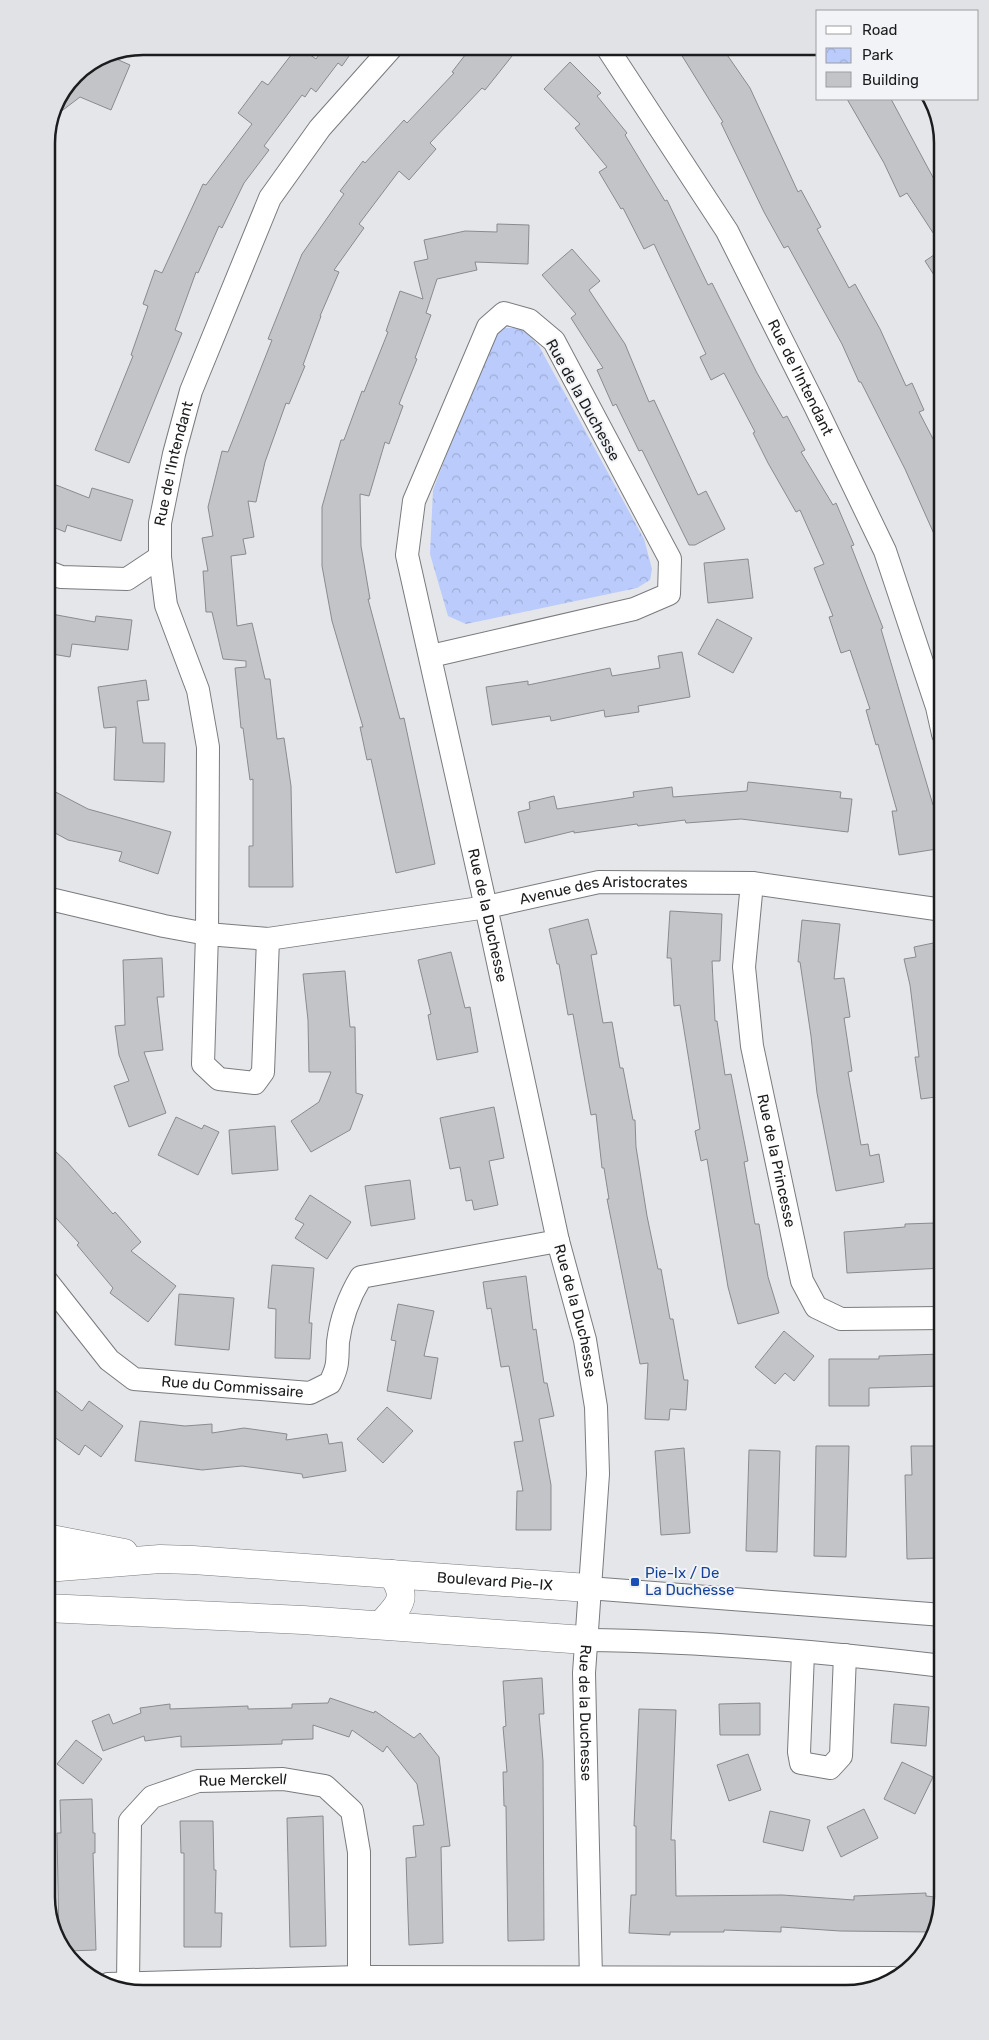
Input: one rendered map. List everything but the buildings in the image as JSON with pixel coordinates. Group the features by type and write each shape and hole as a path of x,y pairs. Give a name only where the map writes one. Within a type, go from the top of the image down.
{"highway":[{"path":"55,1540 160,1559"},
{"name":"Boulevard Pie-IX","path":"55,1567 160,1559 588,1588"},
{"path":"381,1626 397,1608 401,1600 400,1589 392,1574"},
{"path":"55,1608 381,1626 585,1640"}],"street":[{"name":"Rue de l'Intendant","path":"207,934 208,747 198,690 166,606 160,557 160,523 174,454 191,391 270,198 320,128 385,55"},
{"name":"Rue de l'Intendant","path":"612,55 727,231 815,406 885,551 934,698"},
{"name":"Rue de la Duchesse","path":"431,656 634,609 669,594 670,559 554,340 529,320 504,313 488,327 414,500 407,555 487,907 558,1241 587,1348 596,1407 598,1474 585,1640 584,1760 591,1979"},
{"path":"55,574 62,577 128,579 160,557"},
{"name":"Avenue des Aristocrates","path":"55,900 164,926 207,934 268,940 487,907 600,882 752,883 934,909"},
{"name":"Rue de la Princesse","path":"752,883 744,967 752,1046 802,1281 816,1307 841,1319 934,1318"},
{"path":"207,934 203,1064 219,1079 255,1083 263,1072 268,940"},
{"name":"Rue du Commissaire","path":"55,1291 109,1360 134,1379 310,1393 330,1383 333,1377 338,1364 338,1342 348,1298 361,1277 558,1241"},
{"name":"Boulevard Pie-IX","path":"588,1588 934,1614"},
{"path":"585,1640 645,1641 845,1656 934,1665"},
{"path":"803,1653 798,1752 800,1763 812,1767 830,1768 841,1756 845,1656"},
{"name":"Rue Merckell","path":"118,1981 130,1821 152,1798 198,1781 283,1779 326,1786 352,1811 359,1852 360,1978"},
{"path":"130,1984 360,1978 880,1978"}],"green space":[{"path":"495,328 523,328 539,346 644,539 652,569 650,580 637,588 466,624 448,616 430,554 433,490"}],"place":[{"name":"Pie-Ix / De La Duchesse","path":"635,1582"}]}
